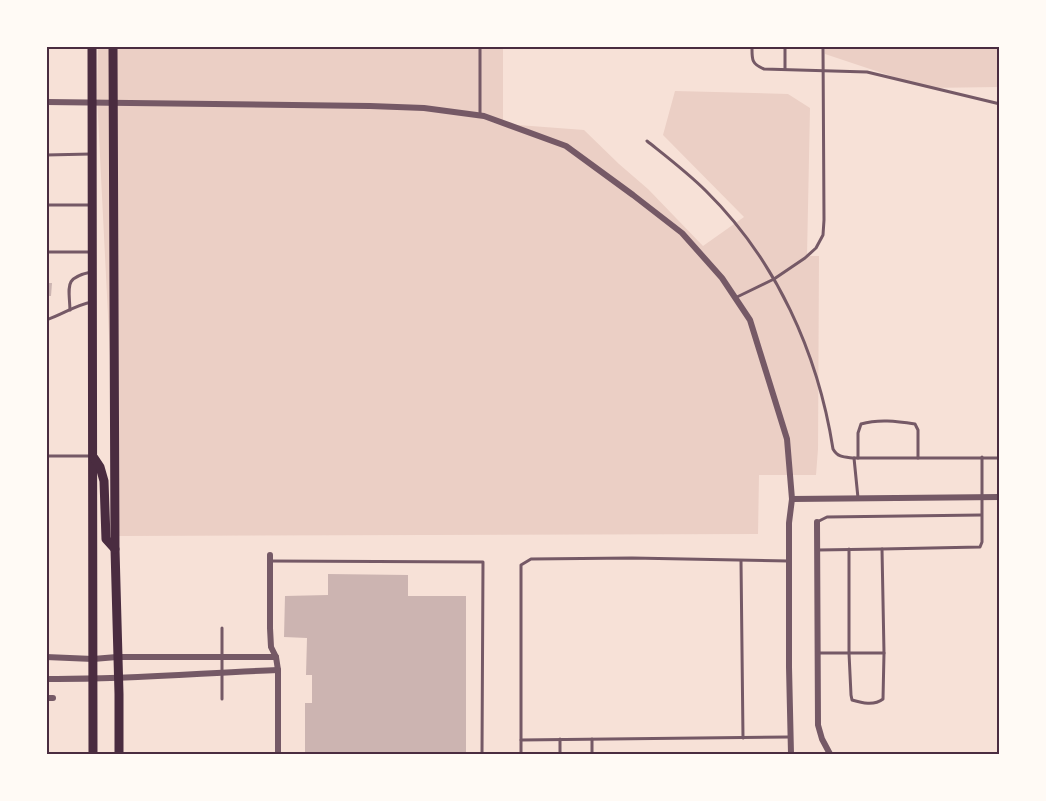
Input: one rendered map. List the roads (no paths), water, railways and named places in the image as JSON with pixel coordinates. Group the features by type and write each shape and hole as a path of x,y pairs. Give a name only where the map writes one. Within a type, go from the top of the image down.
{"main road":[{"path":"92,46 93,754"},
{"path":"113,46 115,549 119,754"},
{"path":"94,456 104,482 106,539 115,549"}],"street":[{"path":"46,102 370,106 423,108 480,116 566,146 682,233 722,278 750,320 787,439 792,499 789,523 791,754"},
{"path":"792,499 999,497"},
{"path":"817,522 818,725 830,754"},
{"path":"270,558 271,647 276,657 278,670 278,754"},
{"path":"46,657 93,659 276,657"},
{"path":"46,680 92,680 278,670"}],"lane":[{"path":"480,46 480,116"},
{"path":"752,46 752,59 756,66 764,69 867,72 999,104"},
{"path":"785,46 785,69"},
{"path":"735,298 774,279 805,258 816,248 823,235 823,46"},
{"path":"647,141 707,191 764,261 806,344 820,388 836,454 856,458 999,458"},
{"path":"46,155 93,154"},
{"path":"46,205 93,205"},
{"path":"46,252 93,252"},
{"path":"70,310 70,282 77,275 93,272"},
{"path":"46,320 62,315 82,304 93,302"},
{"path":"858,498 856,458 861,424 873,420 915,424 918,430 918,458"},
{"path":"46,456 94,456"},
{"path":"817,550 980,547 982,542 982,457"},
{"path":"817,522 827,517 981,515"},
{"path":"849,549 850,695 852,700 861,703 877,703 883,699 882,549"},
{"path":"270,558 483,562 483,754"},
{"path":"521,754 521,565 531,559 789,561"},
{"path":"741,561 743,738"},
{"path":"222,628 222,699"},
{"path":"818,653 884,653"},
{"path":"521,740 790,737"},
{"path":"592,739 592,754"},
{"path":"560,740 560,754"}]}
